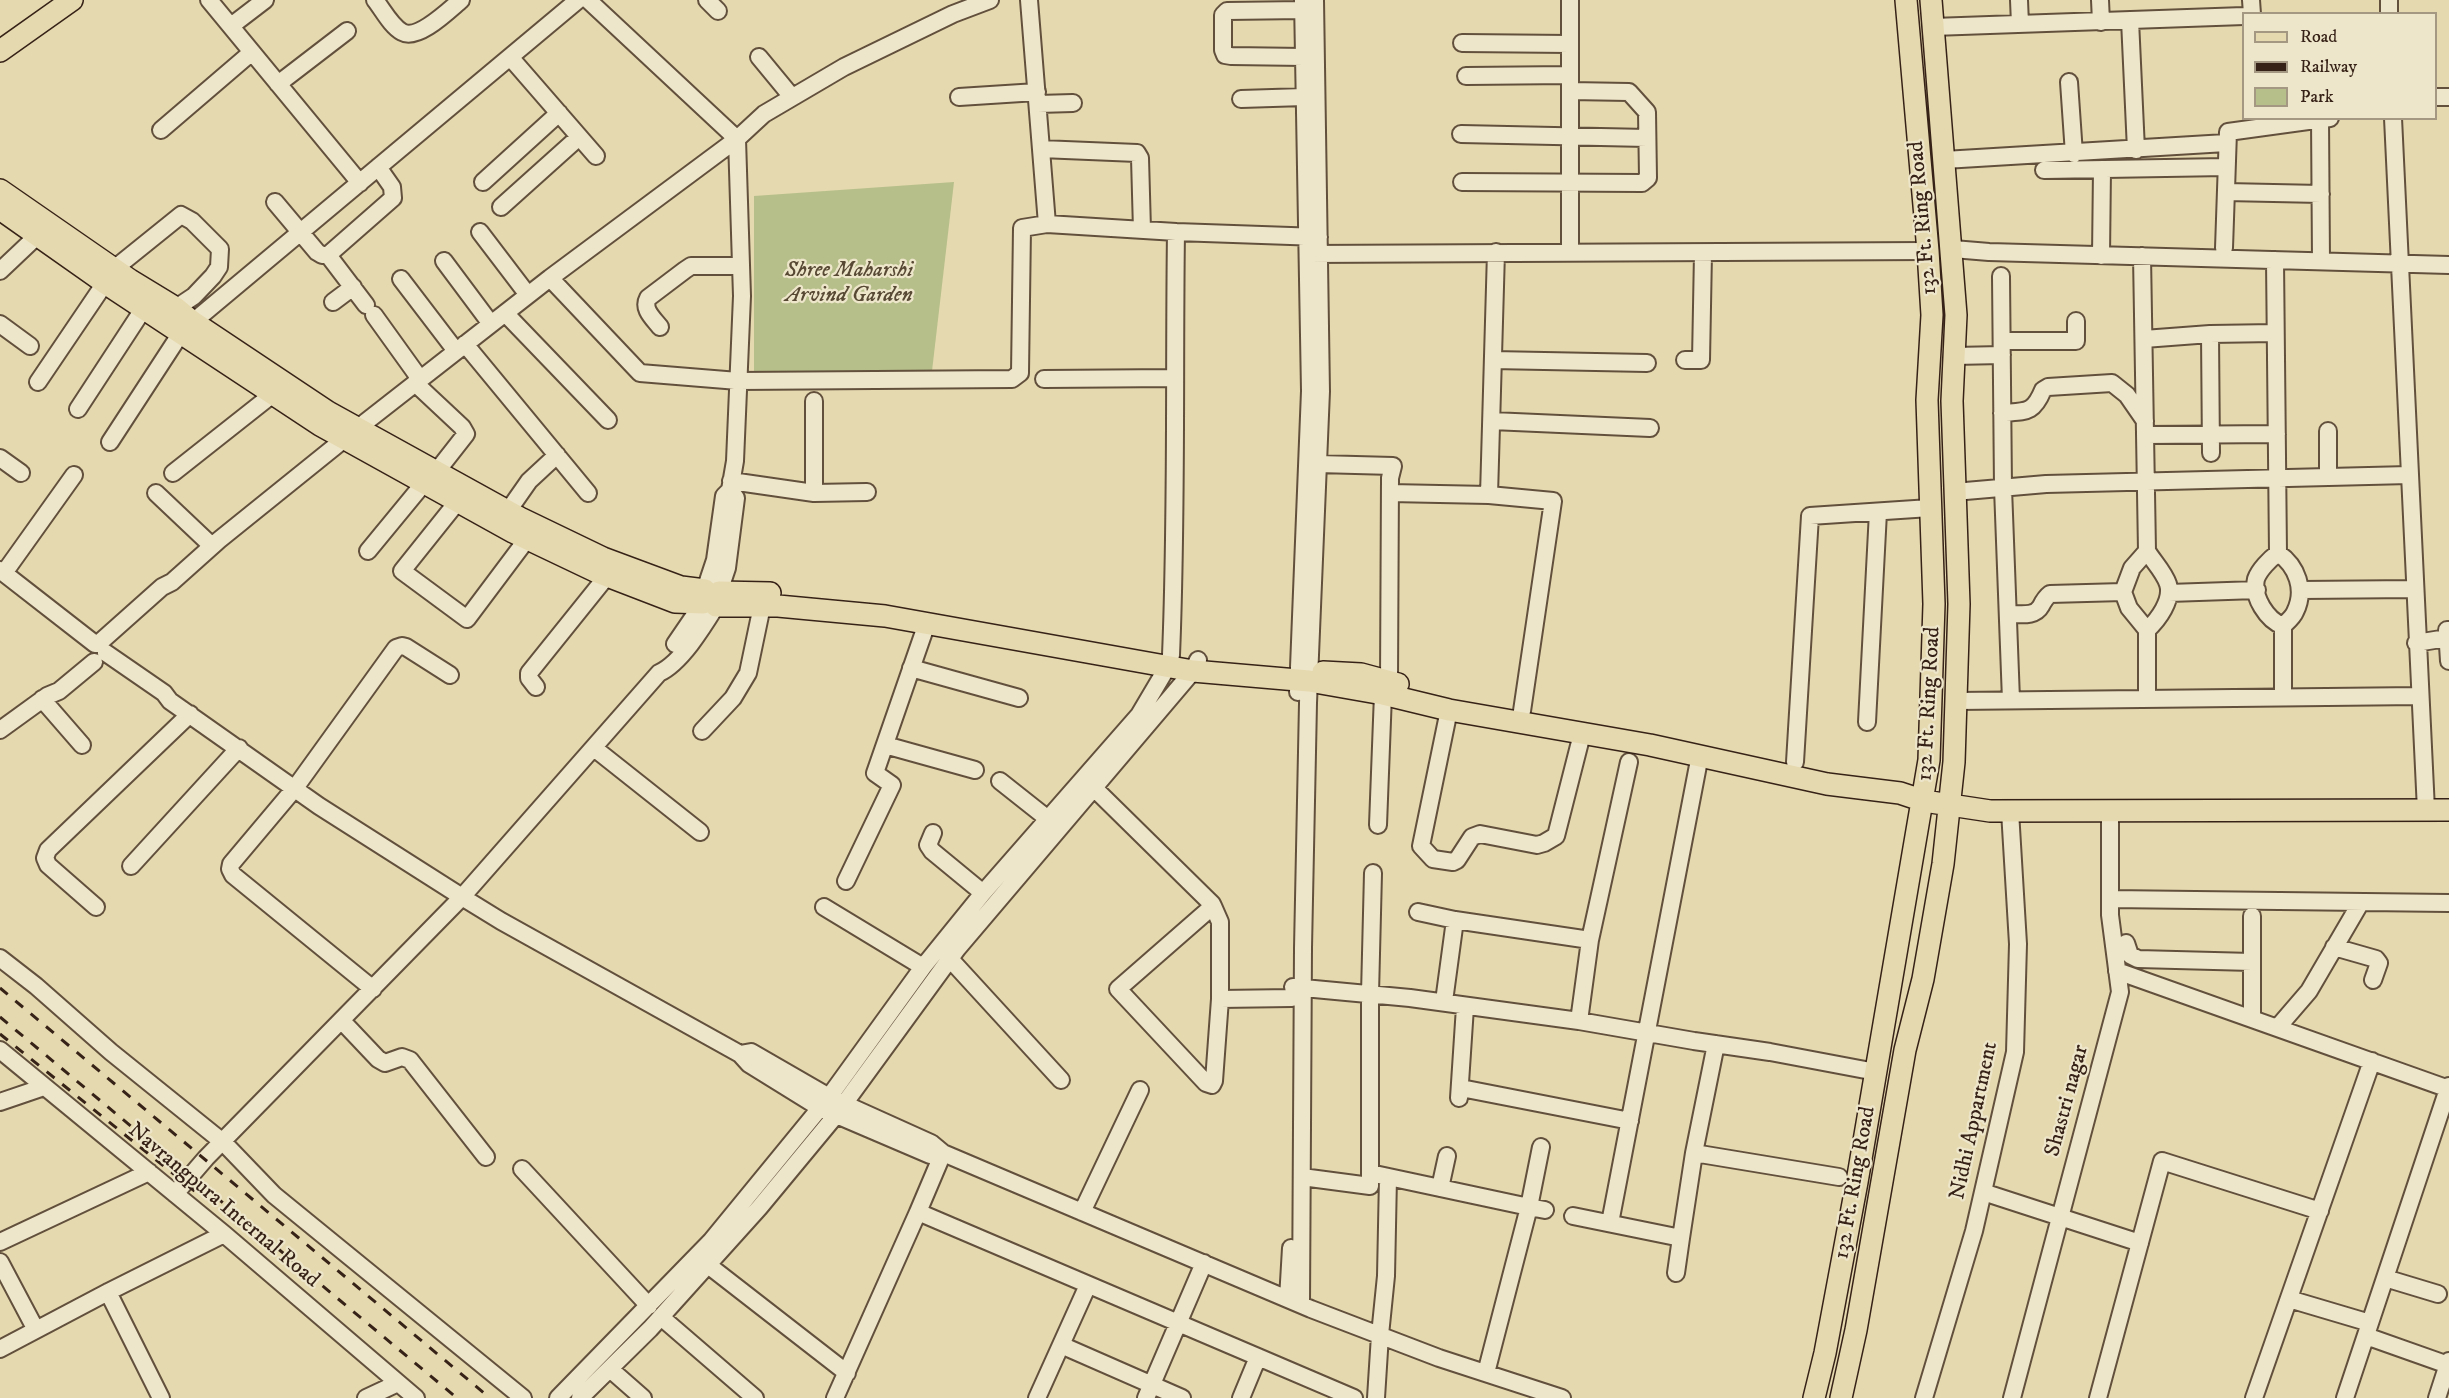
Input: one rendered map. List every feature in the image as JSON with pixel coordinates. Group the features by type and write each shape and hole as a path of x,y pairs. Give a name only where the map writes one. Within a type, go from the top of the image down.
{"main road":[{"path":"0,39 57,0"},
{"path":"0,51 72,0"},
{"name":"132 Ft. Ring Road","path":"1814,1398 1827,1341 1876,1072 1929,760 1934,654 1927,400 1932,315 1906,0"},
{"name":"132 Ft. Ring Road","path":"1841,1398 1856,1330 1905,1050 1923,979 1943,864 1951,798 1957,700 1959,604 1952,400 1956,315 1953,249 1931,0"},
{"path":"0,190 110,276 144,308 187,328 328,412 351,433 431,477 508,511 603,558 711,598 762,606 885,616 1195,665 1304,676 1386,688 1795,762 1925,794 1951,798 2425,805 2449,810"},
{"path":"0,209 37,236 110,276 176,308 187,328 273,394 320,425 351,433"},
{"path":"431,477 458,501 527,539 607,576 675,602 778,593 886,606 1170,661"},
{"path":"1386,688 1449,710 1700,755 1827,784 1900,794 1925,794"},
{"path":"1951,798 1990,811 2425,805 2449,800"}],"street":[{"path":"209,0 360,183"},
{"path":"231,26 265,0"},
{"path":"375,0 398,29 405,34 413,34 430,25 460,0"},
{"path":"110,442 187,328 578,0"},
{"path":"0,730 45,697 59,692 162,587 172,582 212,546 351,433 550,278 737,139 764,114 844,67 953,14 990,0"},
{"path":"1029,0 1047,225"},
{"path":"1570,0 1570,253"},
{"path":"2019,0 2020,24"},
{"path":"2100,0 2101,21"},
{"path":"1304,57 1225,54 1223,15 1227,11 1307,3"},
{"path":"1304,676 1321,391 1304,97 1307,3"},
{"path":"1295,1301 1291,1246 1313,245 1307,3"},
{"path":"175,1194 206,1158 224,1143 462,897 659,673 662,661 711,598 724,496 731,486 735,461 742,296 737,139 600,4"},
{"path":"1934,27 2242,16"},
{"path":"2130,20 2136,150"},
{"path":"278,84 347,31"},
{"path":"1462,44 1570,44"},
{"path":"161,130 252,52"},
{"path":"510,57 596,156"},
{"path":"759,57 792,97"},
{"path":"1462,182 1642,183 1648,178 1647,112 1629,92 1570,83 1466,76"},
{"path":"2069,82 2074,154"},
{"path":"958,97 1038,98 1073,103"},
{"path":"1241,99 1304,97"},
{"path":"483,182 559,113"},
{"path":"2224,248 2228,132 2316,120"},
{"path":"2321,261 2320,194 2323,120"},
{"path":"2393,120 2425,805"},
{"path":"1461,134 1647,138"},
{"path":"501,207 579,137"},
{"path":"1944,160 2074,154 2226,143"},
{"path":"1041,149 1137,153 1140,158 1142,230"},
{"path":"275,202 317,252 328,255 393,198 392,187 378,167"},
{"path":"2044,170 2226,167"},
{"path":"2101,256 2102,169"},
{"path":"2226,192 2320,194"},
{"path":"38,382 110,276 181,215 192,221 220,249 219,267 194,296 176,308"},
{"path":"550,278 640,373 738,381 1012,379 1020,373 1022,228 1047,225 1176,232 1313,245 1496,252 1928,251"},
{"path":"480,232 528,296"},
{"path":"580,1398 610,1369 711,1241 833,1106 923,967 983,893 1138,715 1170,661 1176,540 1174,378 1176,232"},
{"path":"0,270 37,236"},
{"path":"1953,249 2101,256 2449,265"},
{"path":"1490,495 1496,252"},
{"path":"1685,360 1701,360 1703,252"},
{"path":"328,255 370,310 417,381 462,427 466,434 368,551"},
{"path":"2142,256 2147,551 2168,583 2169,593 2157,621 2147,630"},
{"path":"2275,260 2277,553"},
{"path":"444,261 491,324"},
{"path":"660,327 645,308 645,303 648,298 685,270 697,266 741,266"},
{"path":"2001,276 2003,488 2011,700"},
{"path":"401,279 588,493"},
{"path":"333,302 353,287"},
{"path":"78,409 144,308"},
{"path":"505,313 608,420"},
{"path":"1954,356 2002,348 2076,341 2076,321"},
{"path":"0,324 30,346"},
{"path":"2144,339 2210,334 2275,333"},
{"path":"2210,334 2211,453"},
{"path":"1493,360 1647,363"},
{"path":"1044,378 1174,378"},
{"path":"2002,413 2022,412 2032,408 2037,404 2043,390 2048,387 2112,383 2127,395 2145,428"},
{"path":"173,474 273,394"},
{"path":"814,400 814,493"},
{"path":"1492,421 1650,428"},
{"path":"2145,428 2211,436 2277,434"},
{"path":"2328,431 2328,477"},
{"path":"508,511 529,481 557,455"},
{"path":"0,458 21,473"},
{"path":"1318,464 1393,466 1390,494 1386,688 1378,825"},
{"path":"1954,492 2046,484 2409,475"},
{"path":"74,476 2,572 19,587 21,593 158,701 170,701 295,789 462,897 740,1054 749,1064 833,1106 931,1143 943,1153 1295,1301 1380,1335 1551,1396"},
{"path":"731,486 814,493 867,492"},
{"path":"156,493 212,546"},
{"path":"1390,494 1490,495 1553,501 1522,711"},
{"path":"458,501 402,571 467,619 527,539"},
{"path":"1795,762 1810,516 1930,508"},
{"path":"1867,722 1878,512"},
{"path":"2147,551 2132,568 2123,592 2129,608 2147,630 2147,699"},
{"path":"2277,553 2287,559 2297,575 2301,590 2295,612 2283,626 2283,697"},
{"path":"2277,553 2269,559 2256,579 2259,603 2275,623 2283,626"},
{"path":"537,687 530,678 530,673 607,576"},
{"path":"2301,590 2414,589"},
{"path":"2169,593 2257,590"},
{"path":"2009,614 2034,614 2050,594 2123,592"},
{"path":"702,731 733,698 748,673 762,606"},
{"path":"846,881 892,785 875,773 927,623"},
{"path":"2416,643 2448,634 2449,662"},
{"path":"373,989 233,875 230,869 231,864 295,789 396,648 406,647 450,675"},
{"path":"558,1398 708,1265 759,1208 833,1106 994,904 1094,788 1195,665"},
{"path":"911,668 1019,698"},
{"path":"1957,700 2419,696"},
{"path":"45,697 82,745"},
{"path":"1449,710 1421,846 1433,859 1453,862 1457,860 1472,837 1480,834 1536,845 1556,836 1582,734"},
{"path":"96,907 48,865 45,858 48,850 190,714"},
{"path":"885,745 975,770"},
{"path":"131,866 239,748"},
{"path":"594,748 700,831"},
{"path":"1610,1223 1700,755"},
{"path":"1579,1021 1590,940 1629,762"},
{"path":"1000,781 1048,819"},
{"path":"1094,788 1213,906 1221,922 1220,999 1212,1085 1206,1083 1118,989 1213,906"},
{"name":"Nidhi Appartment","path":"1924,1398 1974,1231 2016,1052 2018,944 2010,811"},
{"name":"Shastri nagar","path":"2012,1398 2120,992 2109,915 2110,811"},
{"path":"933,833 928,845 932,851 983,893"},
{"path":"1302,1177 1370,1186 1370,994 1373,873"},
{"path":"2109,899 2449,903"},
{"path":"2278,1027 2309,991 2361,902"},
{"path":"824,907 923,967"},
{"path":"1418,912 1455,920 1590,940"},
{"path":"2252,916 2252,1017"},
{"path":"1445,994 1455,920"},
{"path":"2127,944 2130,955 2138,959 2252,962"},
{"path":"2334,947 2376,959 2379,963 2373,980"},
{"path":"0,958 224,1143 274,1195 523,1398"},
{"path":"950,960 1061,1080"},
{"path":"2117,971 2449,1087 2345,1398"},
{"path":"1295,1301 1302,1177 1296,991"},
{"path":"1220,999 1296,991 1370,994 1579,1021 1876,1072"},
{"path":"1465,1006 1460,1094 1630,1121"},
{"path":"342,1021 378,1059 385,1063 402,1057 410,1060 486,1157"},
{"path":"1676,1273 1694,1153 1716,1044"},
{"name":"Navrangpura Internal Road","path":"0,1050 224,1234 416,1398"},
{"path":"2254,1398 2372,1061"},
{"path":"0,1102 44,1087"},
{"path":"1082,1212 1140,1090"},
{"path":"1486,1373 1537,1209 1540,1147"},
{"path":"835,1398 943,1153"},
{"path":"1694,1153 1839,1177"},
{"path":"1440,1188 1447,1156"},
{"path":"2098,1398 2162,1161 2320,1210"},
{"path":"522,1169 655,1311 755,1398"},
{"path":"0,1242 149,1172"},
{"path":"1370,1173 1537,1209"},
{"path":"1376,1398 1386,1276 1388,1177"},
{"path":"1983,1192 2060,1219 2140,1243"},
{"path":"918,1212 1354,1398"},
{"path":"1573,1216 1681,1239"},
{"path":"0,1349 224,1234"},
{"path":"0,1262 36,1330"},
{"path":"1149,1391 1204,1263"},
{"path":"708,1265 847,1373"},
{"path":"2385,1278 2438,1294"},
{"path":"1037,1398 1088,1285"},
{"path":"108,1292 161,1398"},
{"path":"2289,1299 2448,1363 2437,1398"},
{"path":"1061,1345 1149,1391 1182,1398"},
{"path":"1241,1398 1258,1358"},
{"path":"610,1369 644,1398"},
{"path":"366,1398 398,1383"}],"green space":[{"name":"Shree Maharshi Arvind Garden","path":"954,182 932,371 754,383 754,196"}],"railway":[{"path":"0,988 490,1398"},
{"path":"0,1017 457,1398"},
{"path":"0,1034 202,1197"}]}
